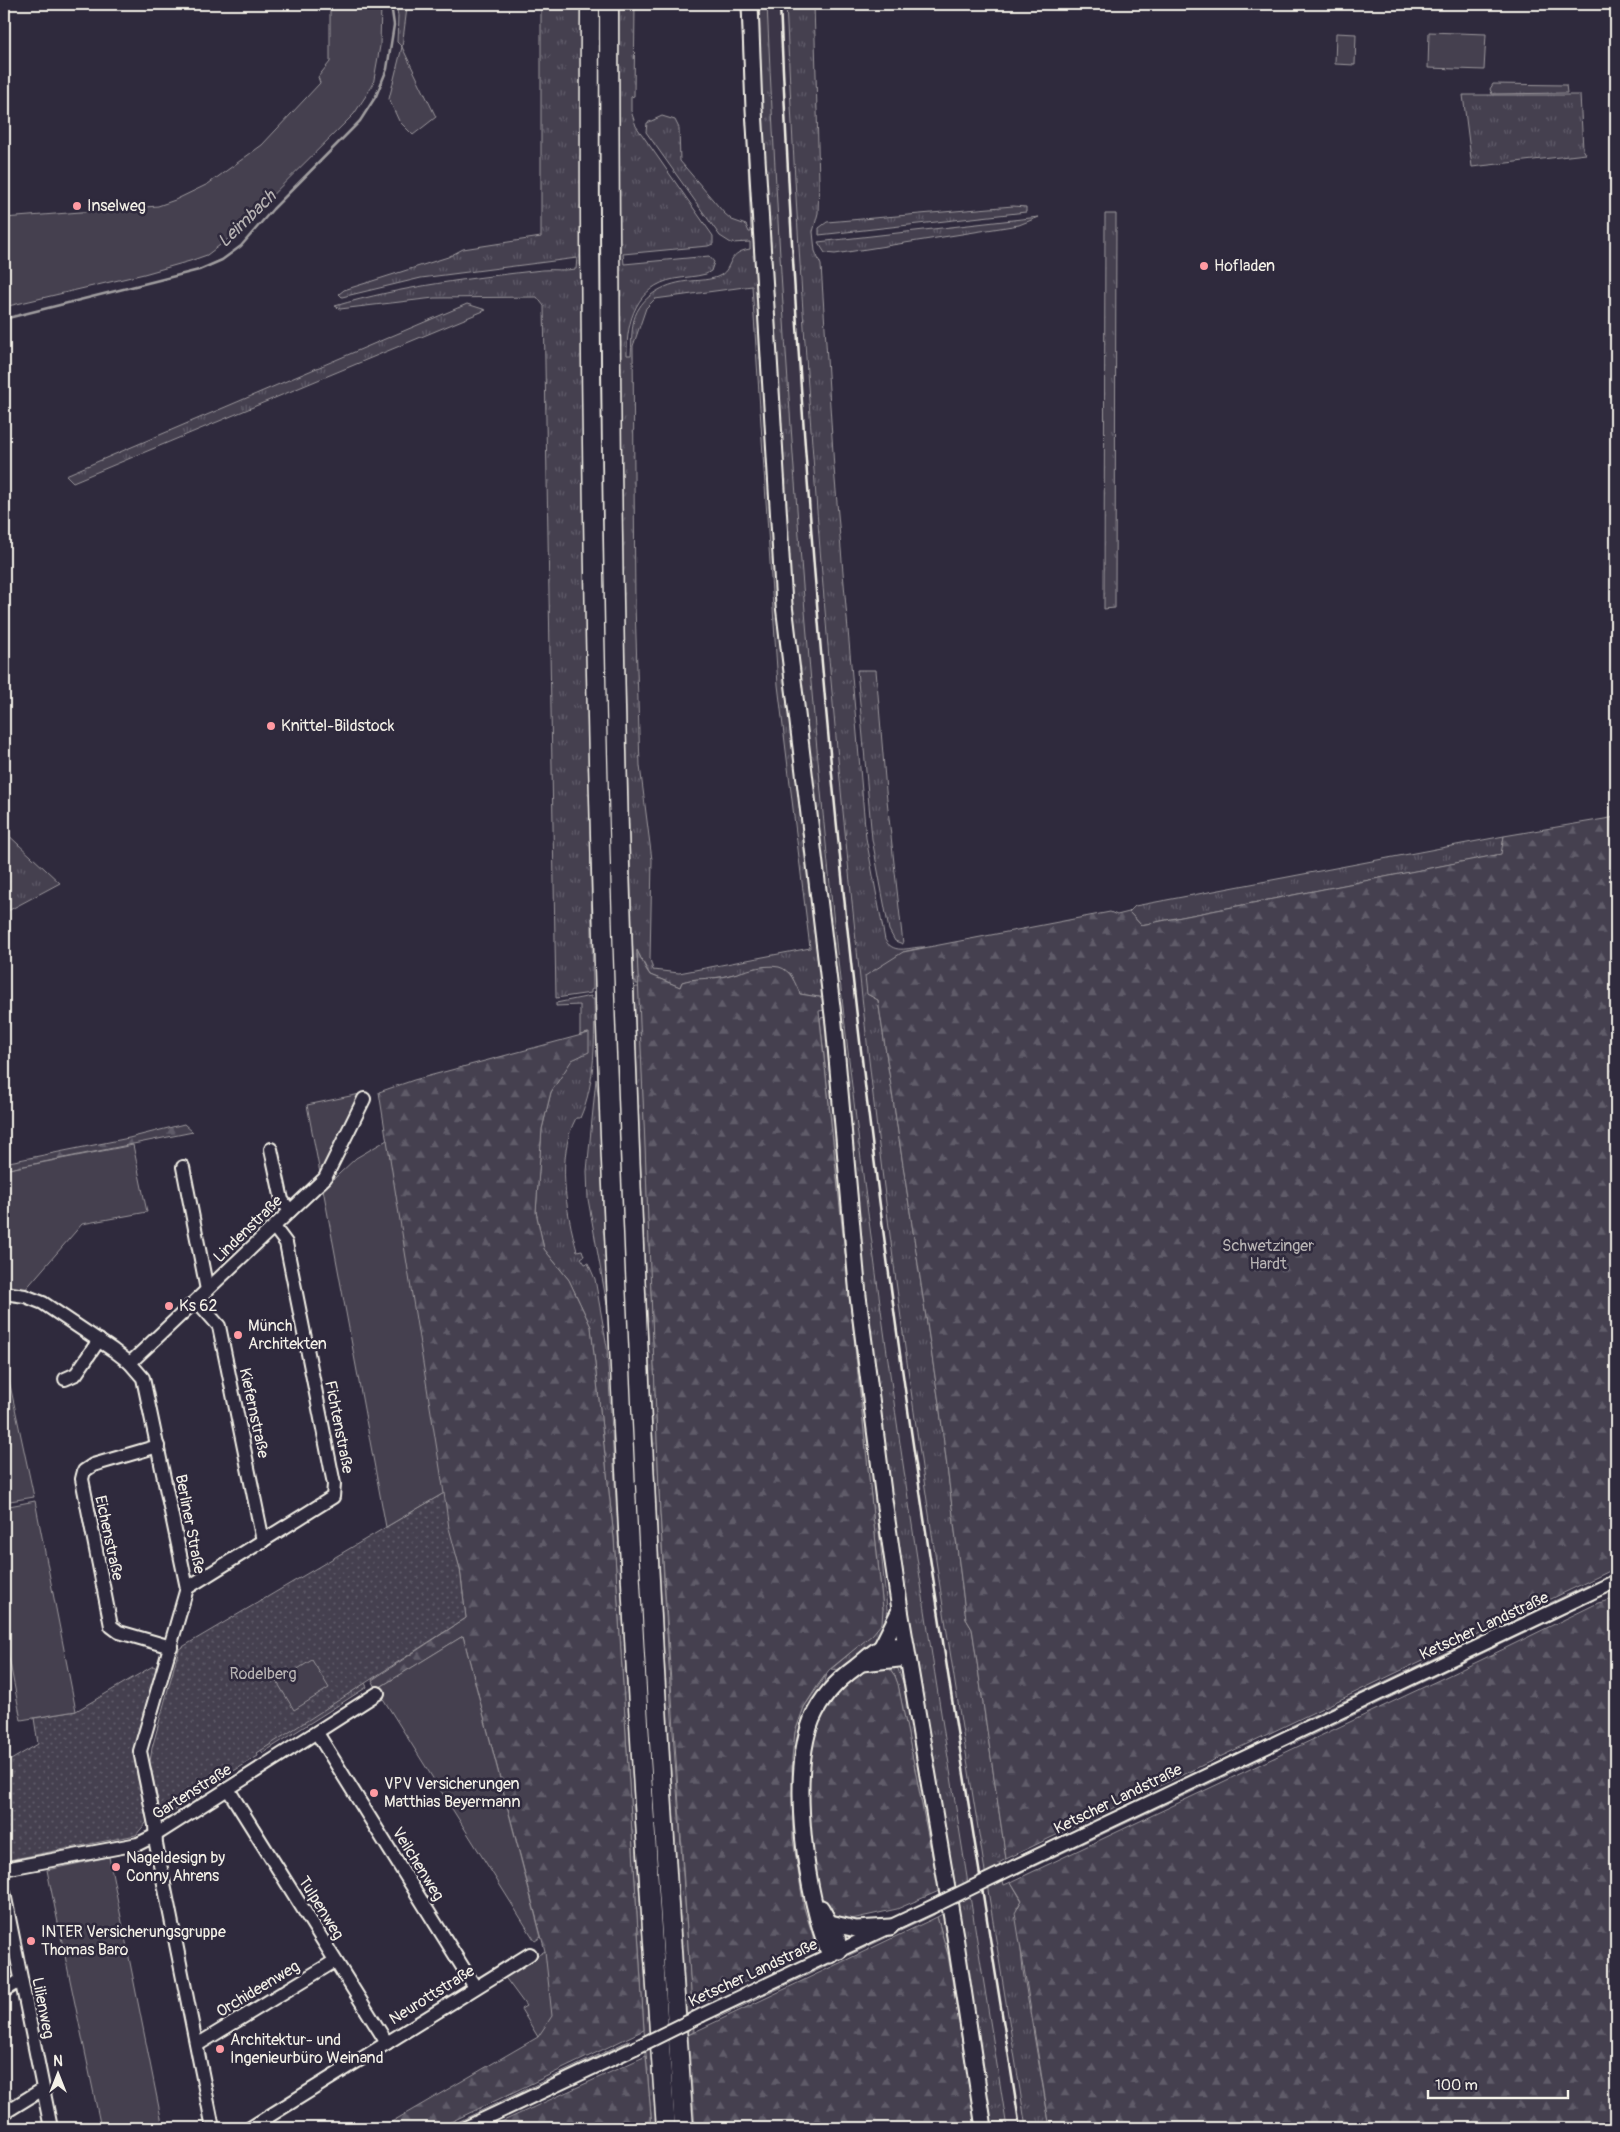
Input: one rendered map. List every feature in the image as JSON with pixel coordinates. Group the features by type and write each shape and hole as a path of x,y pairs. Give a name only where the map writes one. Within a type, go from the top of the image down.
{"highway":[{"path":"590,4 593,470 605,992 620,1365 633,1608 666,2128"},
{"path":"609,4 611,462 624,988 649,1579 684,2128"}],"main road":[{"path":"750,4 755,128 779,543 785,613 834,1024 858,1296 867,1375 900,1610 956,1945 984,2128"},
{"path":"835,1953 815,1907 804,1840 803,1778 805,1744 812,1719 821,1702 846,1674 882,1646 900,1610"},
{"path":"882,1646 907,1652"},
{"path":"861,1663 907,1652"},
{"path":"812,1891 836,1937 835,1953"},
{"path":"830,1923 850,1929 890,1927"}],"street":[{"name":"Lindenstraße","path":"130,1363 325,1178 364,1099"},
{"path":"270,1149 282,1200 290,1211"},
{"path":"183,1167 208,1290"},
{"name":"Fichtenstraße","path":"187,1588 333,1497 334,1484 286,1243 274,1227"},
{"name":"Berliner Straße","path":"4,1293 25,1296 43,1303 130,1363 142,1378 187,1588 140,1751 155,1825 154,1836 213,2128"},
{"name":"Kiefernstraße","path":"197,1301 219,1326 263,1540"},
{"path":"65,1379 76,1374 99,1340"},
{"name":"Eichenstraße","path":"158,1446 93,1465 84,1471 82,1478 111,1626 119,1632 171,1647"},
{"name":"Ketscher Landstraße","path":"464,2128 1616,1581"},
{"name":"Gartenstraße","path":"4,1869 138,1844 154,1836 378,1693"},
{"name":"Veilchenweg","path":"317,1733 475,1987"},
{"name":"Tulpenweg","path":"228,1789 387,2043"},
{"name":"Lilienweg","path":"4,1893 51,2128"},
{"name":"Neurottstraße","path":"250,2128 530,1954"},
{"name":"Orchideenweg","path":"197,2045 335,1961"},
{"path":"4,1991 21,1980"},
{"path":"4,2113 42,2089"}],"shaded area":[{"path":"767,4 786,4 802,321 822,592 852,913 883,1177 933,1537 1026,2128 1007,2128 914,1540 888,1359 853,1088 818,762 803,594 783,321"}],"green space":[{"path":"330,4 381,4 380,46 373,85 354,114 228,239 207,255 190,261 144,274 4,307 4,218 158,206 208,184 262,145 320,83 318,77 330,62"},
{"path":"396,4 406,4 407,8 402,47 397,42 398,16"},
{"path":"541,4 581,4 583,437 593,989 591,993 556,998 544,306 537,297 434,298 340,309 335,306 386,293 490,276 542,270 576,269 577,258 421,278 342,297 339,294 344,290 448,257 463,249 541,237"},
{"path":"597,4 602,4 609,678 603,678"},
{"path":"619,4 635,4 634,96 631,97 631,111 636,126 713,236 713,244 708,246 623,254 624,264 709,256 714,262 711,271 706,274 661,283 643,297 636,307 629,330 627,355 631,355 632,328 635,315 644,301 657,291 673,284 717,277 723,274 736,254 750,249 750,242 731,243 720,236 646,132 647,123 662,116 675,120 679,128 680,161 724,213 732,220 746,225 749,232 751,232 741,4 745,4 754,204 825,998 800,994 790,973 765,967 721,977 690,980 682,982 680,987 650,975 637,951 639,984 636,984 636,981 634,981 624,614","holes":["752,286 778,685 810,948 679,973 653,970 650,959 652,860 640,766 635,604 633,346 646,308 655,299"]},
{"path":"754,4 767,4 781,275 800,545 823,816 852,1086 868,1217 905,1478 1007,2128 990,2128 886,1479 795,667"},
{"path":"786,4 814,4 819,181 818,213 813,232 815,251 821,265 834,468 866,838 885,940 889,945 898,949 925,947 903,952 867,994 878,1000 939,1403 966,1619 972,1629 1006,1859 999,1863 1004,1885 1011,1882 1022,1901 1017,1907 1023,1971 1050,2128 1026,2128 932,1531 897,1291 882,1171 850,880 823,588 802,296"},
{"path":"1429,32 1486,34 1484,70 1428,68"},
{"path":"1336,33 1356,34 1355,65 1335,64"},
{"path":"402,47 436,117 413,135 399,121 389,99"},
{"path":"1493,84 1566,85 1567,93 1492,94 1490,89"},
{"path":"1463,95 1580,95 1583,149 1586,154 1472,167"},
{"path":"1013,206 1026,207 1026,212 819,235 819,228 827,222"},
{"path":"1105,214 1116,214 1115,608 1104,609"},
{"path":"1039,217 1019,225 835,254 825,253 818,242"},
{"path":"467,304 486,310 73,482 66,475"},
{"path":"857,670 876,670 886,791 903,944 895,941 889,930 872,839"},
{"name":"Schwetzinger Hardt","path":"1616,817 1616,1568 1006,1859 972,1629 966,1619 939,1403 878,1000 867,994 865,976 903,952 1110,912 1117,915 1129,912 1141,925 1501,854 1504,836"},
{"path":"4,831 60,883 4,913"},
{"path":"1504,836 1502,854 1141,925 1129,912 1135,906"},
{"path":"637,950 650,975 680,987 682,982 721,977 772,966 787,971 800,994 825,998 826,1010 819,1011 883,1609 882,1623 872,1635 829,1670 818,1685 804,1707 795,1732 792,1758 793,1839 804,1908 813,1936 813,1944 808,1952 692,2007 660,1512"},
{"path":"639,987 660,1512 694,2032 688,2035 656,1512 634,989"},
{"path":"591,996 591,999 594,999 592,1075 585,1104 580,1118 576,1118 566,1149 565,1184 569,1219 577,1251 582,1250 584,1256 581,1258 585,1264 588,1263 595,1279 607,1347 638,1872 656,2128 652,2128 644,2030 614,1538 591,1327 569,1280 544,1249 536,1212 542,1129 551,1092 588,1033 580,1035 580,1005 556,1006 556,1003"},
{"path":"827,1017 888,1619 879,1639 838,1670 831,1669 849,1654 883,1609 820,1018"},
{"path":"589,1033 589,1052 572,1060 551,1092 542,1129 536,1212 544,1249 569,1280 591,1327 614,1538 644,2030 438,2128 381,2128 538,2037 545,1951 463,1636 377,1689 372,1680 466,1618 460,1569 448,1528 379,1092 414,1080"},
{"path":"596,1079 599,1101 607,1305 588,1199 587,1171"},
{"path":"360,1094 324,1168 320,1173 307,1105"},
{"path":"184,1124 193,1132 4,1170 4,1163 129,1138"},
{"path":"387,1140 444,1493 386,1527 323,1189 356,1158"},
{"path":"133,1145 147,1212 82,1224 24,1291 4,1287 4,1170"},
{"path":"4,1357 34,1497 4,1502"},
{"name":"Rodelberg","path":"444,1493 449,1528 460,1569 466,1618 257,1753 258,1756 203,1790 200,1786 193,1790 197,1796 171,1813 159,1807 150,1762 152,1748 179,1649"},
{"path":"35,1501 76,1711 21,1720 4,1632 4,1507"},
{"path":"1588,1585 1590,1587 1295,1727 1291,1726"},
{"path":"1592,1597 1594,1600 1291,1745 1294,1741"},
{"path":"1610,1600 1616,1604 1616,2128 1050,2128 1015,1913 1022,1900 1011,1882 1598,1603"},
{"path":"463,1636 541,1937 535,1941 377,1689"},
{"path":"312,1660 329,1688 294,1710 277,1682"},
{"path":"887,1665 894,1665 898,1669 905,1688 939,1891 898,1685 895,1676"},
{"path":"887,1665 898,1684 939,1891 897,1909 843,1922 830,1914 820,1895 809,1833 809,1762 811,1743 823,1710 846,1682 870,1666"},
{"path":"153,1666 159,1669 136,1752 137,1775 147,1822 136,1835 4,1861 4,1764 38,1744 34,1718 76,1711"},
{"path":"827,1674 823,1688 819,1939 808,1952 813,1944 813,1937 804,1908 793,1839 792,1758 795,1732 804,1707"},
{"path":"365,1683 367,1687 263,1753 258,1746"},
{"path":"1268,1738 1263,1743 1015,1861 1015,1858"},
{"path":"1263,1756 1266,1757 1018,1874 1042,1861"},
{"path":"109,1857 163,2128 101,2128 47,1870"},
{"path":"941,1909 934,1915 716,2017"},
{"path":"944,1913 980,2128 976,2128 948,1955 937,1917"},
{"path":"937,1917 948,1955 976,2128 695,2128 688,2035"},
{"path":"545,1951 552,2016 538,2037 521,2009 526,2006 504,1976"},
{"path":"630,2040 450,2128 445,2128"},
{"path":"646,2056 652,2128 488,2128"}],"waterway":[{"name":"Leimbach","path":"4,319 199,270 222,260 241,246 273,209 360,121 376,96 387,69 394,25 391,4"}],"railway":[{"path":"780,4 795,299 816,594 843,888 859,1035 909,1419 1020,2128"}],"place":[{"name":"Inselweg","path":"77,206"},
{"name":"Hofladen","path":"1204,266"},
{"name":"Knittel-Bildstock","path":"271,726"},
{"name":"Ks 62","path":"169,1306"},
{"name":"Münch Architekten","path":"238,1335"},
{"name":"VPV Versicherungen Matthias Beyermann","path":"374,1793"},
{"name":"Nageldesign by Conny Ahrens","path":"116,1867"},
{"name":"INTER Versicherungsgruppe Thomas Baro","path":"31,1941"},
{"name":"Architektur- und Ingenieurbüro Weinand","path":"220,2049"}]}
